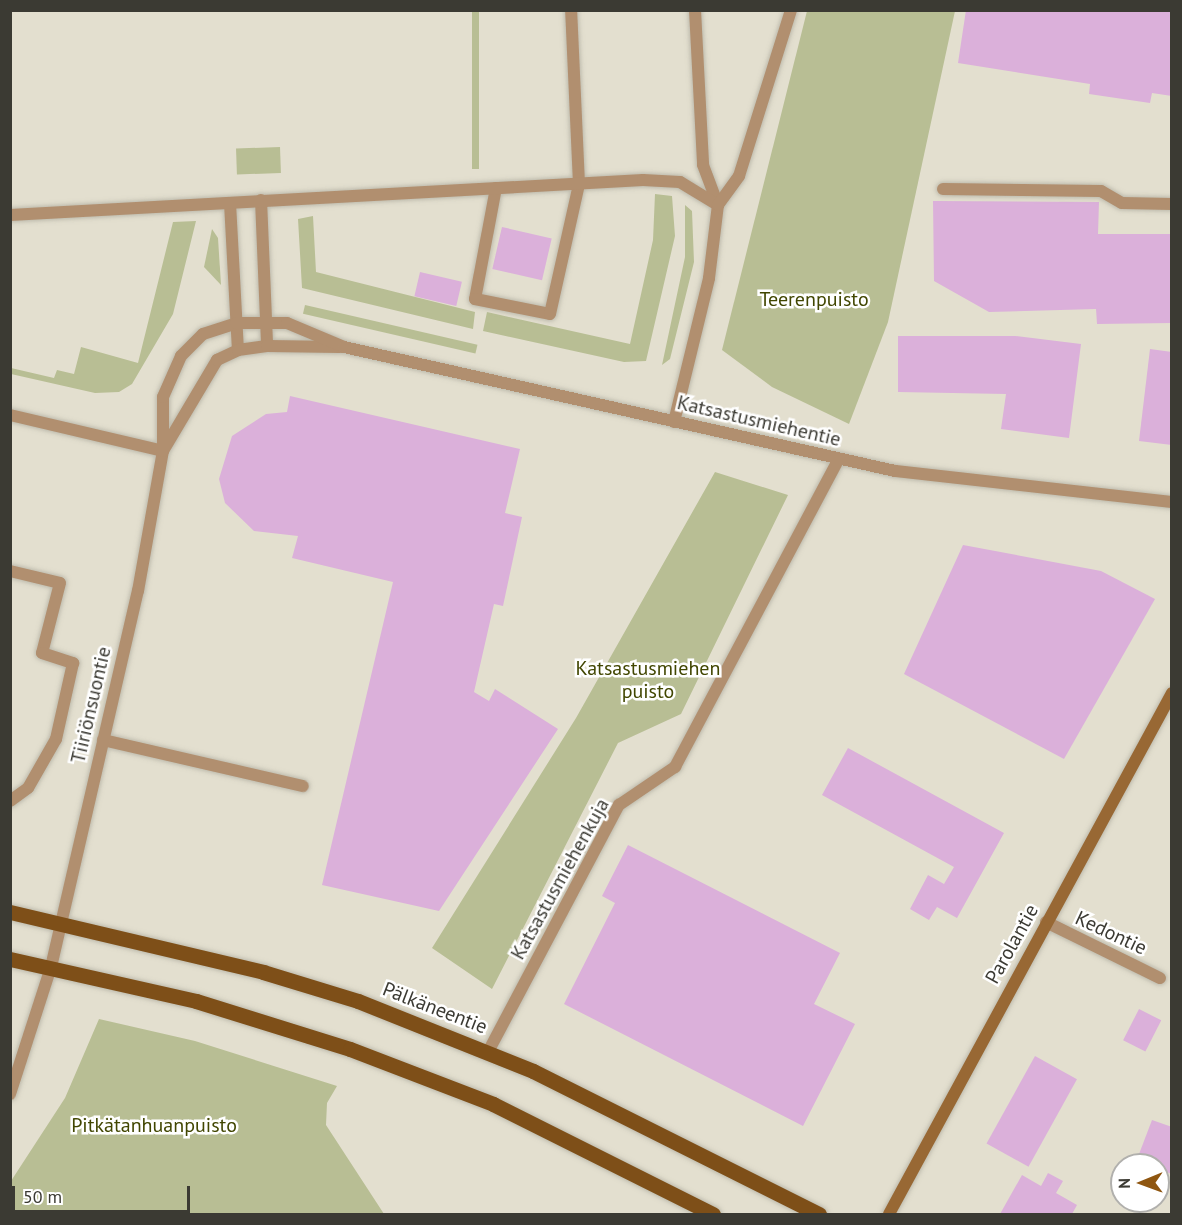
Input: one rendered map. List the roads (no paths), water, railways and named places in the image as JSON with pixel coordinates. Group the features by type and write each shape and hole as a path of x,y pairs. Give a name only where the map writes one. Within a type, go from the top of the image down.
{"main road":[{"name":"Parolantie","path":"890,1215 1046,922 1172,693"},
{"name":"Pälkäneentie","path":"10,912 263,972 358,1001 488,1052 819,1215"},
{"path":"10,959 273,1022 423,1075 503,1109 713,1215"}],"street":[{"path":"496,188 475,299 550,314 579,183 571,10"},
{"path":"674,422 709,278 717,205 703,165 695,10"},
{"path":"717,205 739,176 790,10"},
{"path":"10,215 579,183 680,182 717,205"},
{"path":"943,189 1101,191 1122,203 1172,204"},
{"path":"261,200 268,324 267,346"},
{"path":"230,203 238,350"},
{"name":"Katsastusmiehentie","path":"163,451 160,414 170,375 202,334 236,323 299,326 344,347"},
{"name":"Katsastusmiehentie","path":"163,451 183,425 208,369 238,350 267,346 344,347 895,471 1172,502"},
{"path":"10,415 163,451"},
{"name":"Tiiriönsuontie","path":"10,1094 51,967 62,923 103,740 163,451"},
{"name":"Katsastusmiehenkuja","path":"488,1052 619,805 675,767 839,459"},
{"path":"10,571 60,583 42,653 73,663 56,739 28,788 10,801"},
{"path":"103,740 303,786"},
{"name":"Kedontie","path":"1046,922 1160,978"}],"park label":[{"name":"Teerenpuisto","path":"814,299"},
{"name":"Katsastusmiehen puisto","path":"648,680"},
{"name":"Pitkätanhuanpuisto","path":"154,1125"}]}
